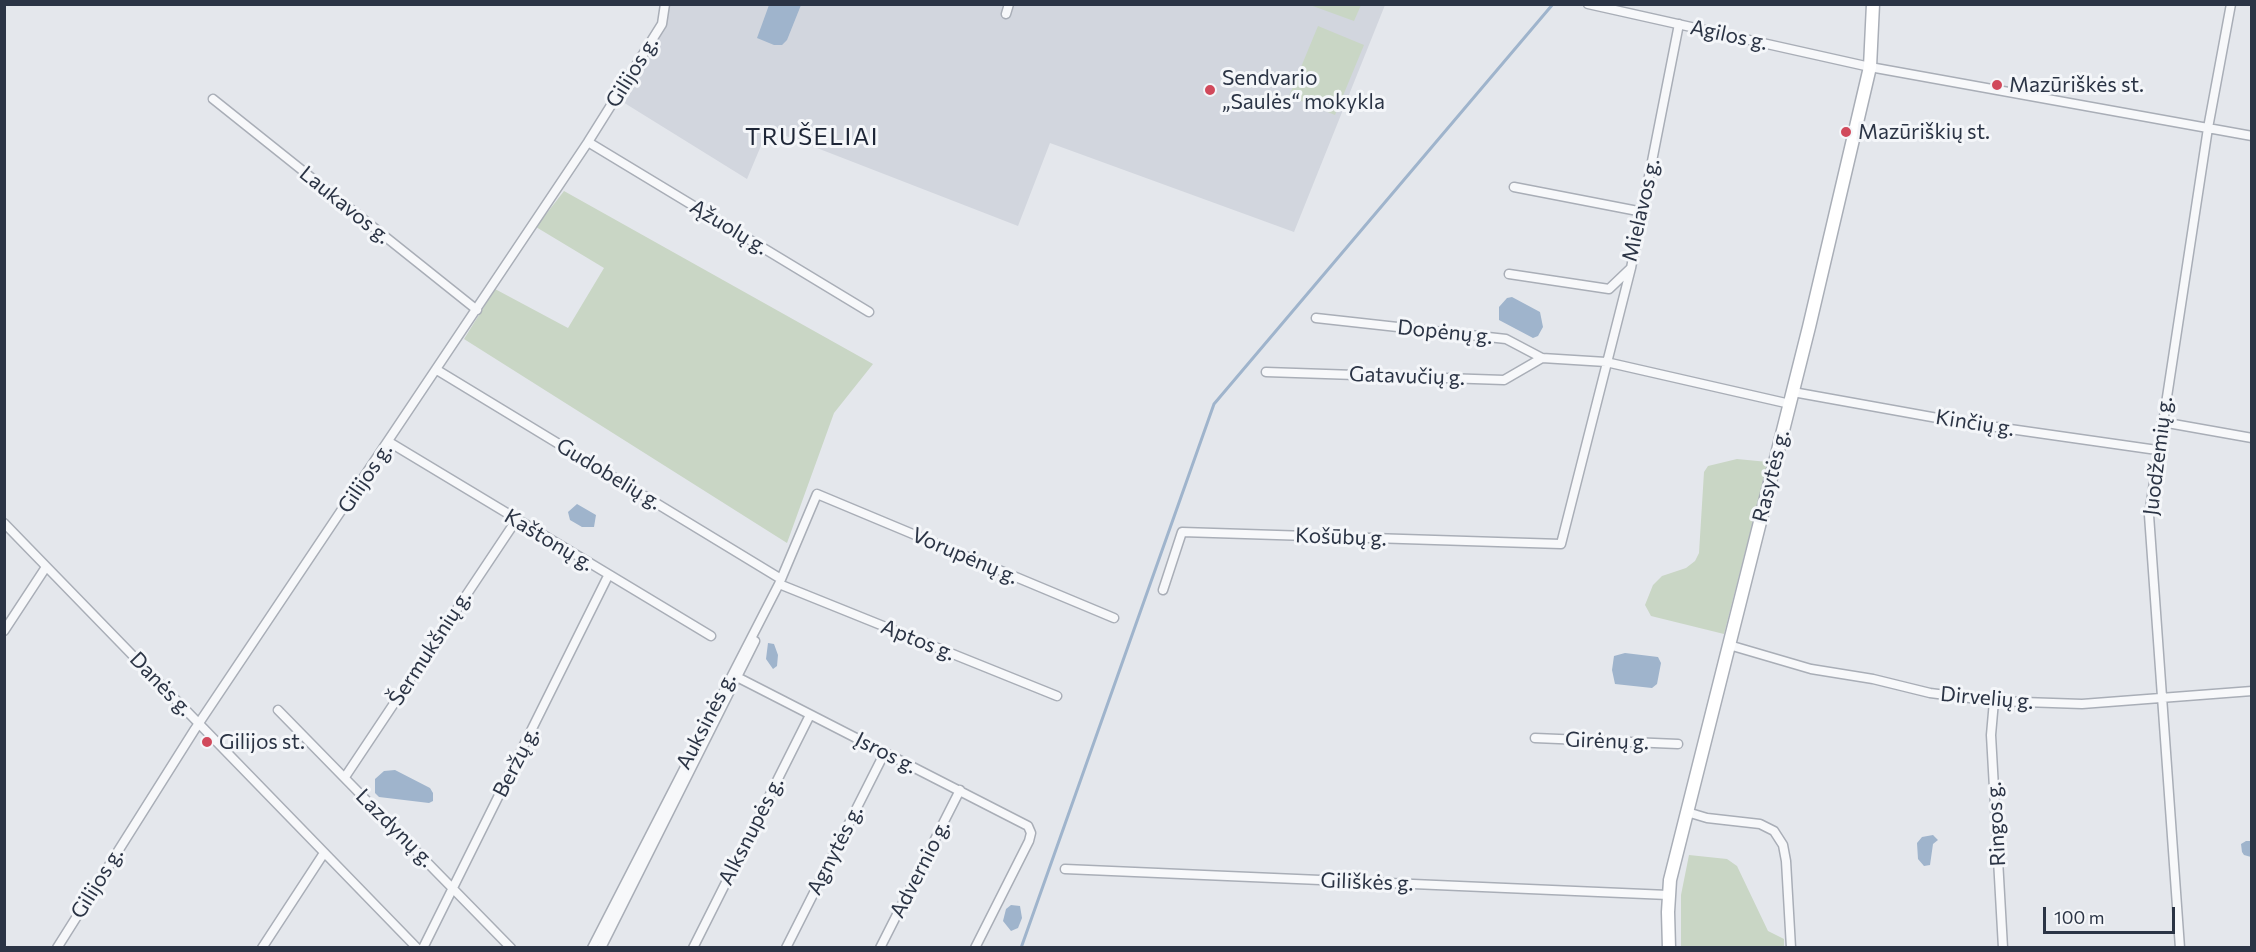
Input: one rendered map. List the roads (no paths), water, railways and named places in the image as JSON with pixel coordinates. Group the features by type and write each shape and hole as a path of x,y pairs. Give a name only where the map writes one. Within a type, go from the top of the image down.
{"main road":[{"name":"Rasytės g.","path":"1669,948 1668,895 1870,67 1873,4"}],"street":[{"name":"Gilijos g.","path":"57,948 199,723 588,142 662,24 665,4"},
{"path":"1006,14 1009,4"},
{"name":"Agilos g.","path":"1588,4 1870,67 2252,136"},
{"name":"Juodžemių g.","path":"2180,948 2163,697 2149,536 2151,492 2208,128 2231,4"},
{"name":"Mielavos g.","path":"1509,274 1609,289 1631,268 1679,24"},
{"name":"Laukavos g.","path":"213,99 477,310"},
{"name":"Ąžuolų g.","path":"588,142 869,312"},
{"path":"1514,187 1643,212"},
{"path":"1606,362 1631,268"},
{"name":"Dopėnų g.","path":"1316,318 1506,339 1542,358 1606,362"},
{"name":"Gatavučių g.","path":"1266,372 1504,380 1542,358"},
{"name":"Kinčių g.","path":"1606,362 1791,398 2157,450"},
{"name":"Košūbų g.","path":"1163,590 1182,532 1561,544 1606,362"},
{"name":"Gudobelių g.","path":"437,370 780,581"},
{"path":"2162,422 2252,438"},
{"name":"Kaštonų g.","path":"389,442 711,636"},
{"name":"Auksinės g.","path":"592,948 780,581 817,494"},
{"name":"Vorupėnų g.","path":"817,494 1114,618"},
{"name":"Šermukšnių g.","path":"345,777 517,519"},
{"name":"Danės g.","path":"4,523 417,948"},
{"path":"4,632 46,567"},
{"name":"Beržų g.","path":"423,948 608,576"},
{"name":"Aptos g.","path":"780,581 1057,696"},
{"path":"601,948 755,641"},
{"name":"Dirvelių g.","path":"1729,645 1811,669 1873,679 1930,693 1994,701 2082,704 2252,692"},
{"name":"Įsros g.","path":"737,677 1023,821 1031,832 975,948"},
{"name":"Ringos g.","path":"1994,701 1991,735 2003,948"},
{"name":"Lazdynų g.","path":"278,710 453,886 511,948"},
{"name":"Alksnupės g.","path":"693,948 810,715"},
{"name":"Girėnų g.","path":"1535,738 1678,744"},
{"name":"Agnytės g.","path":"786,948 885,752"},
{"name":"Advernio g.","path":"880,948 960,790"},
{"path":"1687,812 1707,818 1760,824 1774,831 1782,845 1786,861 1791,948"},
{"path":"262,948 324,853"},
{"name":"Giliškės g.","path":"1065,869 1668,895"}],"water":[{"path":"769,5 801,5 787,40 782,45 774,45 757,38"},
{"path":"1512,297 1540,312 1543,327 1538,336 1533,338 1499,320 1499,307 1507,298"},
{"path":"577,504 596,515 594,527 582,527 570,520 568,512"},
{"path":"768,643 774,644 778,655 777,666 773,669 766,659"},
{"path":"1625,653 1658,657 1661,663 1657,684 1652,688 1615,684 1612,670 1614,656"},
{"path":"395,770 430,788 433,801 429,803 379,797 375,793 375,779 384,771"},
{"path":"1933,835 1938,840 1933,844 1930,865 1924,866 1918,859 1917,843 1922,837"},
{"path":"2251,841 2251,857 2242,852 2241,844"},
{"path":"1011,905 1020,906 1022,918 1018,928 1011,931 1003,921 1006,909"}],"waterway":[{"path":"1021,948 1214,404 1553,4"}],"place":[{"name":"Mazūriškės st.","path":"1997,85"},
{"name":"Sendvario „Saulės“ mokykla","path":"1210,90"},
{"name":"Mazūriškių st.","path":"1846,132"},
{"name":"Gilijos st.","path":"207,742"}],"district":[{"name":"TRUŠELIAI","path":"812,137"}]}
